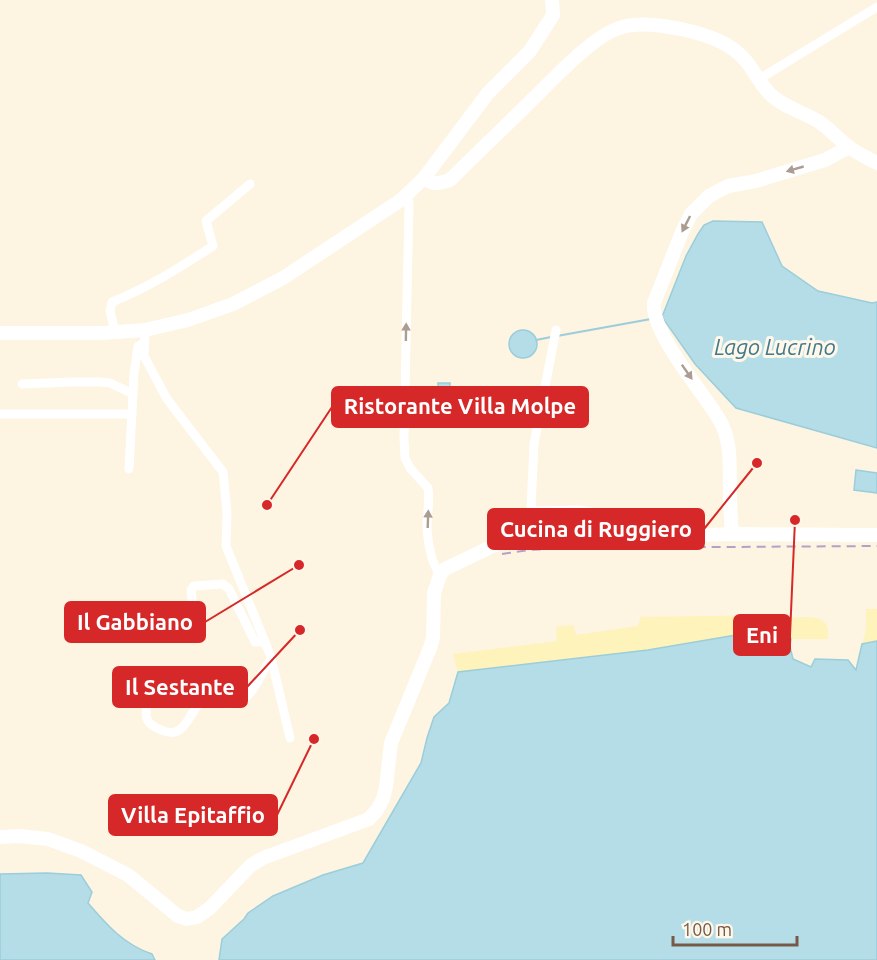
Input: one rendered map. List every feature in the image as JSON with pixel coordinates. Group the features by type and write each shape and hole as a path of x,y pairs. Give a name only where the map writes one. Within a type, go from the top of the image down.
{"street":[{"path":"0,333 116,332 145,336 233,304 283,278 407,195 424,178 488,93 534,46 553,15 552,0"},
{"path":"759,79 877,8"},
{"path":"424,178 431,184 450,180 565,68 605,35 633,24 692,32 723,42 752,67 771,95 783,104 819,122 849,147 877,163"},
{"path":"732,534 728,441 721,421 668,343 655,317 654,303 681,232 691,214 709,196 728,186 756,181 825,160 849,147"},
{"path":"116,332 110,311 112,302 164,278 213,246 206,222 250,184"},
{"path":"407,195 409,203 405,458 410,468 428,488 427,528 435,565 441,575"},
{"path":"555,335 534,444 531,508 536,511 558,509 592,512 646,537"},
{"path":"129,469 134,374 138,346 145,336"},
{"path":"145,336 144,356 167,399 223,472 227,513 226,546 272,660 290,738"},
{"path":"22,384 99,382 110,383 133,394"},
{"path":"0,414 132,414"},
{"path":"607,537 612,522"},
{"path":"0,837 48,839 81,851 128,874 178,916 197,917 210,909 250,866 264,858 369,819 377,810 386,787 390,743 433,638 434,592 445,569 510,539 528,536 877,535"},
{"path":"158,618 190,625 194,618 191,590 194,585 223,584 229,589 255,642 265,642"},
{"path":"122,671 129,687 143,699 148,721 166,733 174,733 181,729 202,701 232,704 249,696 272,660"}],"sand":[{"path":"866,609 877,609 877,641 862,644 866,631"},
{"path":"786,615 786,618 810,617 822,620 828,629 828,639 736,635 648,650 458,672 453,654 557,641 556,627 573,625 576,635 638,626 641,617"}],"water":[{"name":"Lago Lucrino","path":"713,221 762,222 782,266 818,291 872,303 877,302 877,448 736,408 695,364 662,317 686,256 704,225"},
{"path":"523,330 533,334 537,344 533,354 523,358 513,354 509,344 513,334"},
{"path":"438,383 450,383 450,413 438,413"},
{"path":"856,470 877,473 877,493 854,490"},
{"path":"736,635 791,639 793,659 811,667 815,659 848,660 856,670 862,644 877,641 877,960 219,960 222,939 248,913 273,896 323,875 363,863 421,763 434,717 449,703 458,672 648,650"},
{"path":"0,874 81,875 92,892 88,903 116,933 152,954 155,960 0,960"}],"waterway":[{"path":"557,336 651,319"},
{"path":"536,340 551,337"}],"railway":[{"path":"502,554 568,548 877,546"}],"place":[{"name":"Cucina di Ruggiero","path":"757,463"},
{"name":"Ristorante Villa Molpe","path":"267,505"},
{"name":"Eni","path":"795,520"},
{"name":"Il Gabbiano","path":"299,565"},
{"name":"Il Sestante","path":"300,630"},
{"name":"Villa Epitaffio","path":"314,739"}]}
